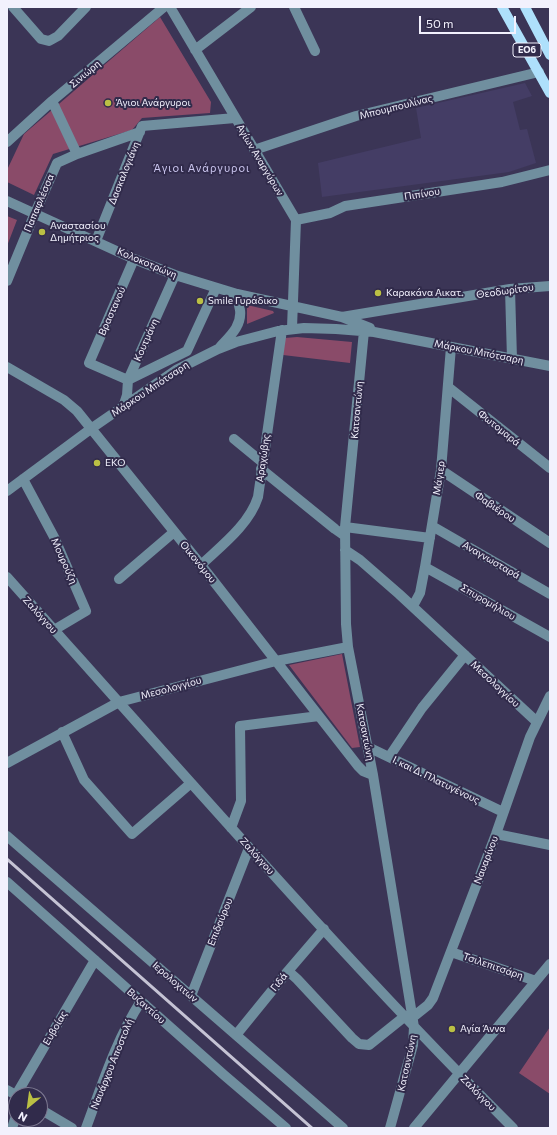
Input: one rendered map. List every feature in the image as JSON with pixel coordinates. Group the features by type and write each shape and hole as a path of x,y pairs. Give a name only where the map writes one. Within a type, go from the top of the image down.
{"main road":[{"name":"ΕΟ6","path":"502,7 550,93"},
{"name":"ΕΟ6","path":"525,7 550,55"}],"street":[{"path":"13,7 41,39 48,41 58,36 86,7"},
{"name":"Σινιώρη","path":"7,142 52,101 164,7"},
{"name":"Αγίων Αναργύρων","path":"170,7 296,220"},
{"path":"195,50 251,7"},
{"path":"294,7 316,51"},
{"name":"Μπουμπουλίνας","path":"254,150 356,116 539,72"},
{"path":"52,101 77,154"},
{"name":"Παπαφλέσσα","path":"7,281 57,163 141,129 235,118"},
{"name":"Δασκαλογιάνη","path":"96,242 141,129"},
{"name":"Πιπίνου","path":"296,220 330,213 345,206 502,182 550,170"},
{"name":"Κολοκοτρώνη","path":"7,200 96,242 174,275 237,294 293,306"},
{"path":"287,329 293,306 296,220"},
{"name":"Βραστανού","path":"128,380 89,362 134,259"},
{"name":"Κουτμάνη","path":"123,407 127,395 128,380 174,275"},
{"name":"Θεοδωρίτου","path":"342,317 510,289 550,286"},
{"path":"128,380 187,351 216,288"},
{"path":"510,289 512,359"},
{"path":"218,349 230,336 239,322 240,312 237,294"},
{"name":"Μάρκου Μπότσαρη","path":"293,306 342,317 384,334"},
{"name":"Μάρκου Μπότσαρη","path":"7,491 92,428 167,376 191,362 218,349 257,336 287,329 336,329 364,331 550,366"},
{"name":"Αραχώβης","path":"201,565 237,530 255,507 258,497 261,466 287,329"},
{"name":"Κατσαντώνη","path":"364,331 345,532 345,617 348,647 373,775 408,1017"},
{"name":"Μάγιερ","path":"413,606 420,592 426,567 441,470 452,347"},
{"name":"Οικονόμου","path":"7,367 71,405 92,428 358,766 364,771 373,775"},
{"name":"Φωτομαρά","path":"448,387 550,468"},
{"path":"234,439 261,466 335,530 430,538"},
{"name":"Φαβιέρου","path":"441,470 550,543"},
{"name":"Μουρούζη","path":"23,479 54,537 86,611 54,630"},
{"name":"Αναγνωσταρά","path":"432,526 550,594"},
{"path":"119,578 174,532"},
{"name":"Μεσολογγίου","path":"345,550 413,606 537,722"},
{"name":"Σπυρομήλιου","path":"426,567 550,637"},
{"name":"Ζαλόγγου","path":"9,584 54,630 231,828 324,929 408,1017 414,1027 513,1128"},
{"name":"Μεσολογγίου","path":"7,763 118,702 276,661 348,647"},
{"path":"389,757 422,708 465,655"},
{"name":"Ναυαρίνου","path":"288,971 297,978 359,1044 369,1045 408,1017 428,1005 451,952 496,834 517,772 537,722 550,696"},
{"path":"231,828 241,801 240,726 319,716"},
{"path":"62,732 84,780 132,834 191,782"},
{"name":"Ι. και Δ. Πλατυγένους","path":"368,747 503,812"},
{"path":"496,834 550,844"},
{"name":"Ιερολοχιτών","path":"7,836 343,1128"},
{"name":"Επιδαύρου","path":"191,996 250,848"},
{"name":"Βυζαντίου","path":"7,882 286,1128"},
{"name":"Γιδά","path":"236,1035 324,929"},
{"name":"Τσιλεπιτσάρη","path":"451,952 536,981"},
{"name":"Ευβοίας","path":"21,1087 95,960"},
{"path":"414,1128 550,964"},
{"name":"Ναυάρχου Αποστολή","path":"86,1128 114,1053 130,1019 141,1001"},
{"name":"Κατσαντώνη","path":"390,1128 411,1052 414,1027"},
{"path":"48,1114 72,1128"}],"shaded area":[{"path":"160,17 211,102 210,113 142,118 132,130 53,154 34,195 7,182 7,170 24,134"},
{"path":"525,83 532,96 513,102 520,130 527,129 536,163 509,172 322,197 318,163 421,138 416,108"},
{"path":"7,216 17,220 7,246"},
{"path":"247,305 273,311 274,313 247,324"},
{"path":"297,337 352,342 350,363 283,355 285,338"},
{"path":"342,654 360,747 352,748 289,665"},
{"path":"550,1027 550,1094 519,1073"}],"railway":[{"path":"7,859 312,1128"}],"place":[{"name":"Άγιοι Ανάργυροι","path":"108,103"},
{"name":"Αναστασίου Δημήτριος","path":"42,232"},
{"name":"Καρακάνα Αικατ.","path":"378,293"},
{"name":"Smile Γυράδικο","path":"200,301"},
{"name":"EKO","path":"97,463"},
{"name":"Αγία Άννα","path":"452,1029"}],"district":[{"name":"Άγιοι Ανάργυροι","path":"202,168"}]}
